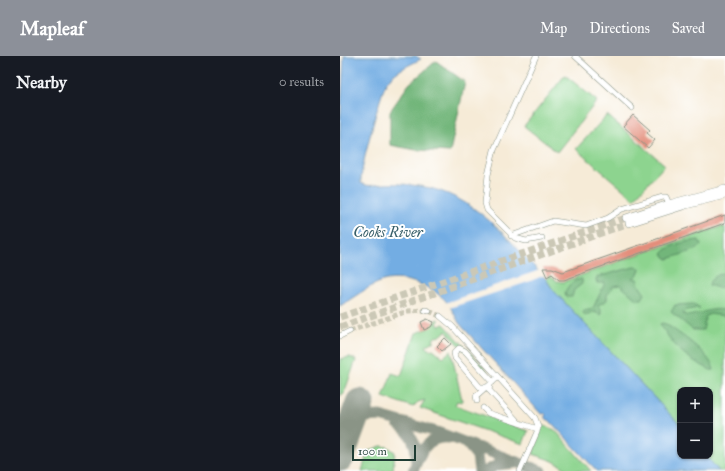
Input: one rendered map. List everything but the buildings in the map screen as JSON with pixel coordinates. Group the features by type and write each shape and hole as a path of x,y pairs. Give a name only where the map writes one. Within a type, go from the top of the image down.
{"highway":[{"path":"627,221 666,207 725,189"},
{"path":"666,207 725,195"}],"lane":[{"path":"536,56 494,150 488,175 485,203 486,210 511,236 521,240 542,238"},
{"path":"575,56 632,108"},
{"path":"511,236 553,221 586,226 608,218 622,209 663,197 666,197 666,207"},
{"path":"440,316 452,326 535,418 538,429 520,471"},
{"path":"340,336 350,331"},
{"path":"487,386 455,358 454,353 457,348 465,351 487,386 489,390 522,425"},
{"path":"477,401 476,396 498,377"},
{"path":"483,408 488,413 538,429"}],"green space":[{"path":"436,61 465,82 450,152 416,150 390,145 390,111 409,84"},
{"path":"565,75 597,101 557,152 524,126"},
{"path":"607,115 665,165 634,199 576,149"},
{"path":"720,227 725,227 725,471 719,471 709,459 713,459 713,387 677,387 677,422 553,290 546,279 550,276 557,281 563,282"},
{"path":"699,240 701,245 698,249 668,259 662,254 674,245"},
{"path":"634,267 640,268 639,273 633,278 637,279 645,294 642,299 636,299 620,285 613,286 607,295 607,300 598,305 601,310 601,315 594,312 585,315 583,313 584,310 593,308 605,283 597,283 597,277"},
{"path":"725,272 725,286 718,288 709,285 713,278"},
{"path":"582,279 582,284 574,290 572,297 566,297 565,292 570,285 576,280"},
{"path":"694,304 700,308 687,310 683,314 692,315 718,309 725,310 725,316 710,314 706,316 703,330 693,330 671,312 675,305"},
{"path":"437,319 439,320 437,324 440,326 443,324 445,325 488,372 486,373 446,331 439,337 437,336 433,339 434,341 426,346 429,350 433,349 443,357 451,351 462,400 462,402 457,401 455,405 528,431 523,444 420,408 425,400 418,402 413,407 383,397 392,373 401,376 416,333 429,328"},
{"path":"660,324 666,324 694,344 707,357 714,370 710,370 689,358 678,349"},
{"path":"350,357 356,360 344,393 340,396 340,359"},
{"path":"542,425 555,430 591,471 570,471 553,461 533,454"},
{"path":"381,446 388,447 395,452 393,471 362,471 368,451"}],"water":[{"name":"Cooks River","path":"344,56 416,56 421,59 397,72 386,84 370,134 363,165 361,183 370,186 401,184 430,188 448,194 464,202 480,213 508,238 546,279 553,290 677,422 677,459 709,459 719,471 597,471 549,420 544,417 546,415 544,413 542,415 459,323 445,300 431,290 414,282 396,279 380,282 340,306 340,132"}],"pier":[{"path":"540,270 545,275 528,282 449,308 445,303"}],"taxiway":[{"path":"343,451 355,422 365,417 380,416 437,432 541,471"},
{"path":"398,424 410,435 414,444 416,461"},
{"path":"413,471 418,458 429,443 440,438 448,438"},
{"path":"468,445 477,456 479,471"},
{"path":"486,471 497,465 515,463"}],"runway":[{"path":"340,457 360,403"}],"tunnel":[{"path":"340,317 626,218"},
{"path":"340,327 629,223"},
{"path":"350,331 408,311 425,310"},
{"path":"429,311 440,316"}]}
